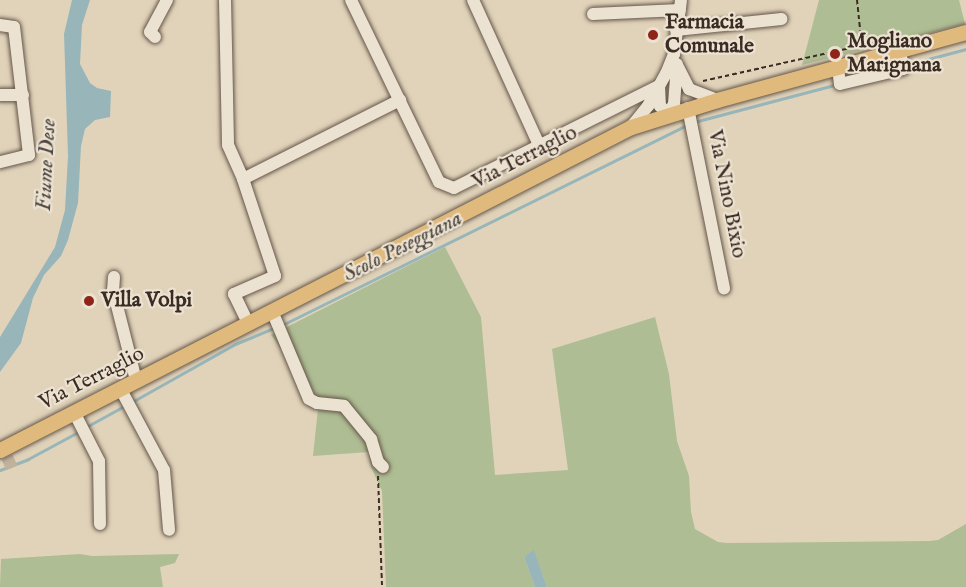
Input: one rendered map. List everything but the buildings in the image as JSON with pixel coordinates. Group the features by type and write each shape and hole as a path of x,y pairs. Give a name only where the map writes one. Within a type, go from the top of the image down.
{"main road":[{"name":"Via Terraglio","path":"3,452 80,423 126,398 136,380 245,318 276,321 631,127 668,114 690,118 717,100 838,68 869,51 900,50 966,32"}],"street":[{"path":"154,37 150,32 167,0"},
{"path":"225,0 228,145 243,179 275,276 234,294 245,318"},
{"path":"351,0 439,182 454,188 659,86"},
{"path":"473,0 540,147"},
{"path":"593,14 680,5 676,30 674,104 668,114 660,106 659,86"},
{"path":"676,30 781,19"},
{"path":"0,26 14,27 29,155 0,162"},
{"path":"838,68 840,84 903,69 900,50"},
{"path":"631,127 675,59"},
{"path":"675,59 687,86 717,100"},
{"path":"0,95 23,95"},
{"path":"243,179 400,100"},
{"name":"Via Nino Bixio","path":"690,118 724,288"},
{"path":"114,278 113,291 136,380"},
{"path":"276,321 309,399 317,403 344,406 371,439 381,464"},
{"path":"126,398 164,470 169,530"},
{"path":"80,423 99,461 100,524"}],"path":[{"path":"857,0 860,30 869,51"},
{"path":"687,86 869,51 889,39"},
{"path":"381,464 382,587"}],"green space":[{"path":"819,0 959,0 965,24 802,65"},
{"path":"445,247 481,317 495,475 568,470 552,349 655,317 669,374 677,441 689,476 691,512 695,529 718,542 727,543 930,541 938,540 966,524 966,587 547,587 534,551 524,557 535,587 386,587 382,491 371,467 369,452 313,456 319,399 271,335"},
{"path":"80,554 92,556 179,554 175,563 160,567 163,587 0,587 1,559"}],"water":[{"path":"72,0 90,0 82,25 80,64 90,83 97,88 111,91 110,117 95,120 85,129 81,146 78,203 68,240 61,256 44,275 33,298 21,343 0,372 0,337 55,247 65,210 68,156 64,34"},
{"path":"534,550 547,587 535,587 524,557"}],"waterway":[{"name":"Scolo Peseggiana","path":"913,63 966,49"},
{"name":"Scolo Peseggiana","path":"694,122 834,85"},
{"name":"Scolo Peseggiana","path":"282,325 688,124"},
{"name":"Scolo Peseggiana","path":"130,403 235,344 276,327"},
{"name":"Scolo Peseggiana","path":"86,427 124,406"},
{"name":"Scolo Peseggiana","path":"0,470 28,459 80,431"}],"tunnel":[{"path":"7,457 12,468"}],"place":[{"name":"Farmacia Comunale","path":"653,35"},
{"name":"Mogliano Marignana","path":"835,54"},
{"name":"Villa Volpi","path":"89,301"}],"water label":[{"name":"Fiume Dese","path":"47,165"}]}
